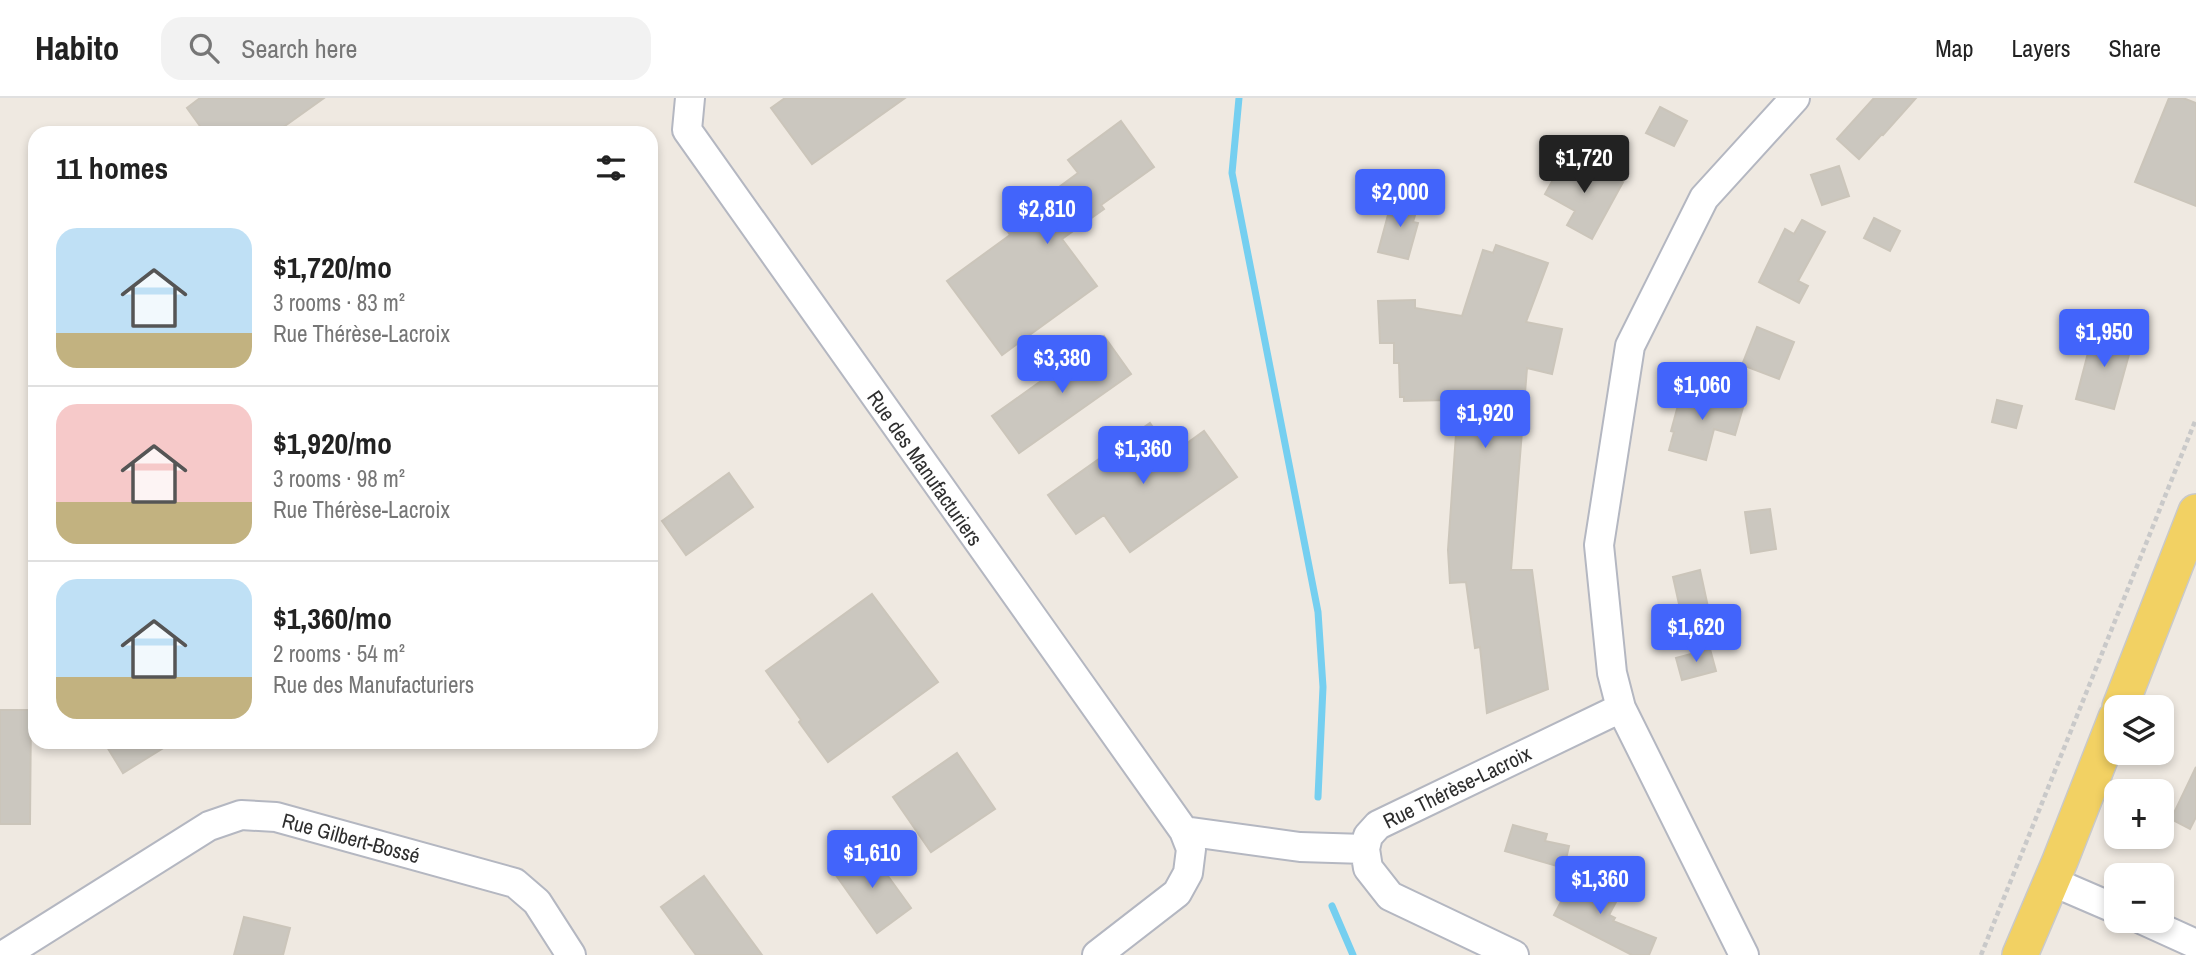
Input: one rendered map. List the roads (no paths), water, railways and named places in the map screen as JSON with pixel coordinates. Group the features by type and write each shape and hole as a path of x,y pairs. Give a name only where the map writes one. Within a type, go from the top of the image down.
{"main road":[{"path":"2125,695 2196,512"},
{"path":"2020,955 2104,748"}],"street":[{"name":"Rue des Manufacturiers","path":"690,98 687,131 1184,831 1191,849 1188,873 1177,893 1097,955"},
{"path":"1744,955 1621,708 1612,673 1599,545 1630,346 1704,198 1795,98"},
{"name":"Rue Thérèse-Lacroix","path":"1514,955 1390,896 1367,868 1365,849 1368,835 1378,825 1621,708"},
{"name":"Rue Gilbert-Bossé","path":"4,955 209,826 241,815 276,817 516,883 537,902 571,955"},
{"path":"1184,831 1300,847 1365,849"},
{"path":"2051,881 2104,904"},
{"path":"2172,933 2196,944"}],"waterway":[{"path":"1239,98 1232,173 1318,612 1323,687 1318,797"},
{"path":"1332,906 1353,955"}]}
